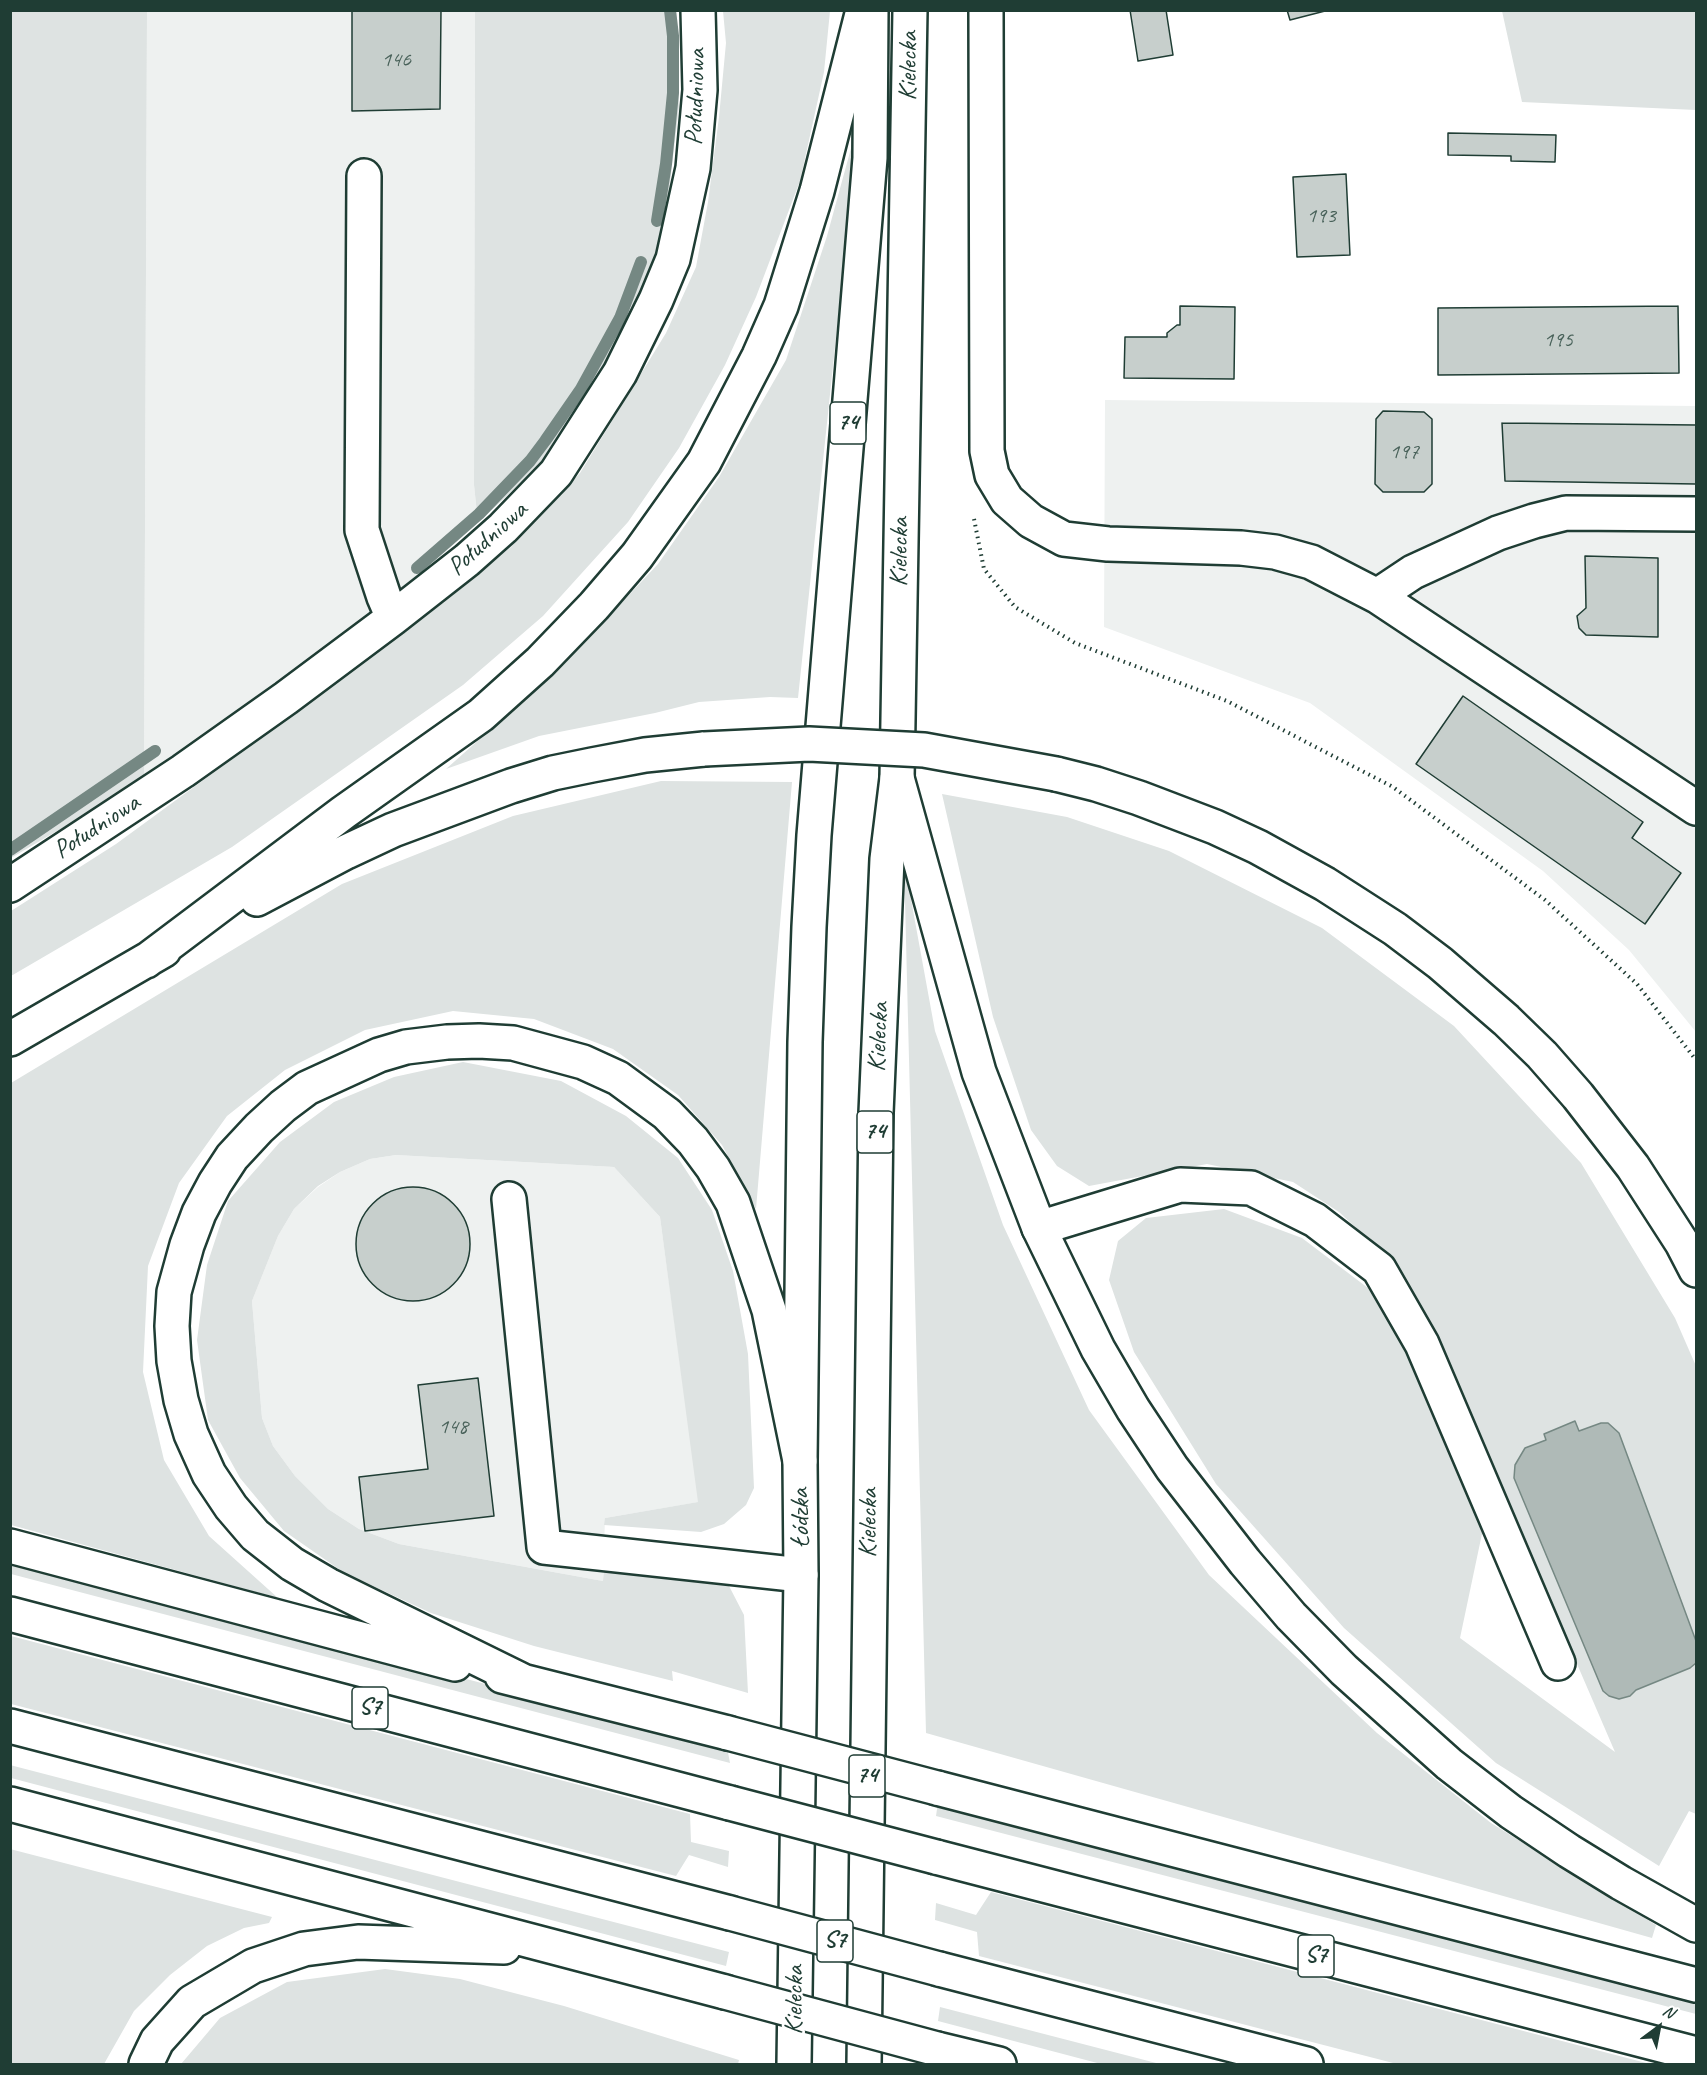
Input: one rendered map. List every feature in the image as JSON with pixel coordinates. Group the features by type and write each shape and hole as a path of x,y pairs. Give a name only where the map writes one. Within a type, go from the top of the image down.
{"main road":[{"name":"Południowa","path":"10,885 183,771 393,618 494,536 550,479 578,440 620,373 673,259 693,168 700,90 698,10"},
{"path":"146,961 344,812 481,715 540,662 594,606 637,556 704,462 759,356 781,306 817,191 863,10"},
{"name":"Kielecka","path":"800,1461 805,1042 809,927 815,823 870,158 871,10"},
{"name":"Kielecka","path":"864,2064 876,1113 887,859 897,778 910,10"},
{"path":"986,10 987,451 992,475 1007,500 1031,522 1064,539 1108,544 1241,548 1275,552 1311,562 1377,596 1696,808"},
{"path":"364,176 362,530 393,618"},
{"path":"1377,596 1413,572 1498,533 1534,521 1566,513 1696,514"},
{"path":"10,1039 294,878 346,852 393,830 452,807 553,773 645,755 704,749 808,744 924,750 1056,774 1139,798 1215,827 1258,847 1334,890 1395,929 1475,991 1542,1055 1578,1096 1633,1167 1682,1242 1696,1270"},
{"path":"897,778 979,1072 1039,1228 1098,1349 1133,1409 1201,1508 1291,1616 1344,1670 1449,1764 1511,1812 1603,1872 1696,1925"},
{"path":"523,1681 350,1596 292,1564 255,1535 231,1508 208,1474 191,1434 181,1400 174,1361 172,1326 174,1292 187,1245 198,1213 214,1183 232,1157 283,1106 307,1088 379,1054 406,1047 447,1042 513,1043 582,1062 626,1084 667,1114 693,1140 713,1168 733,1203 769,1310 800,1461"},
{"path":"1039,1228 1180,1185 1251,1188 1315,1220 1379,1269 1422,1344 1558,1663"},
{"path":"509,1199 544,1547 801,1575"},
{"name":"Łódzka","path":"800,1461 801,1575"},
{"path":"10,1546 427,1657 1696,1985"},
{"name":"Kielecka","path":"795,2064 801,1575"},
{"name":"S7","path":"10,1614 1696,2054"},
{"name":"S7","path":"10,1726 1306,2064"},
{"path":"10,1804 999,2064"},
{"path":"146,2064 157,2041 192,2002 253,1966 304,1949 358,1942 564,1949"}],"path":[{"path":"972,512 984,569 1015,607 1075,643 1227,701 1393,786 1545,900 1637,984 1696,1060"}],"shaded area":[{"path":"11,11 147,11 144,780 11,858"},
{"path":"147,11 475,11 474,485 478,523 378,612 144,780"},
{"path":"475,11 674,11 679,106 668,200 651,271 603,375 549,456 478,523 474,485"},
{"path":"723,11 830,11 824,72 800,181 756,297 725,365 679,448 628,522 543,616 463,685 232,847 11,976 11,911 116,844 377,653 511,547 580,473 666,333 696,267 708,202 719,117 726,43"},
{"path":"1502,11 1696,11 1696,110 1522,102"},
{"path":"859,119 798,698 770,697 699,702 539,736 446,769 562,666 658,564 719,477 786,360 827,236"},
{"path":"1105,400 1696,406 1696,1032 1629,950 1543,871 1310,703 1104,627"},
{"path":"661,781 792,782 756,1209 722,1145 678,1095 613,1049 534,1019 453,1011 365,1030 285,1070 227,1116 179,1183 148,1266 143,1372 164,1460 209,1536 278,1598 11,1525 11,1083 342,884 513,816"},
{"path":"942,794 1067,817 1169,851 1322,928 1454,1026 1581,1163 1675,1318 1696,1366 1696,1814 1689,1811 1659,1866 1496,1763 1344,1628 1216,1484 1134,1352 1109,1280 1118,1241 1146,1218 1224,1209 1302,1238 1368,1288 1408,1351 1483,1529 1460,1638 1615,1752 1479,1437 1395,1264 1339,1212 1293,1182 1207,1164 1089,1186 1057,1166 1031,1130 993,1017"},
{"path":"904,861 935,1031 1003,1225 1089,1410 1209,1575 1377,1733 1491,1823 1656,1925 1652,1938 926,1733"},
{"path":"463,1062 561,1081 626,1116 678,1158 712,1210 733,1271 748,1354 754,1488 746,1505 724,1524 701,1532 604,1525 605,1518 698,1502 660,1217 614,1167 396,1155 370,1159 340,1172 318,1186 294,1209 278,1236 252,1301 262,1418 273,1446 295,1476 328,1509 359,1529 399,1544 603,1581 604,1566 716,1577 729,1586 744,1615 748,1693 672,1671 673,1681 534,1646 431,1613 343,1572 284,1531 240,1478 208,1420 197,1340 207,1265 228,1201 280,1142 334,1102 394,1077"},
{"path":"396,1155 614,1167 660,1217 699,1502 605,1518 603,1581 399,1544 359,1529 328,1509 295,1476 273,1446 262,1418 252,1301 278,1236 294,1209 318,1187 340,1172 370,1159"},
{"path":"1575,1421 1579,1431 1601,1423 1608,1423 1619,1433 1696,1641 1696,1663 1690,1668 1619,1699 1603,1691 1514,1478 1515,1465 1525,1448 1546,1440 1544,1434"},
{"path":"10,1560 727,1747 730,1763 11,1574"},
{"path":"11,1636 690,1814 691,1842 729,1851 728,1867 689,1855 676,1876 11,1704"},
{"path":"10,1765 729,1952 726,1966 11,1778"},
{"path":"938,1802 1696,1998 1696,2014 936,1816"},
{"path":"10,1849 272,1917 269,1923 244,1928 207,1946 170,1975 134,2011 104,2064 11,2064"},
{"path":"991,1892 1650,2064 1397,2064 979,1956 977,1932 935,1920 936,1903 976,1915"},
{"path":"385,1969 460,1979 564,2006 739,2060 738,2064 181,2064 220,2018 287,1982"},
{"path":"940,2007 1160,2064 1101,2064 938,2021"}],"building":[{"path":"352,10 441,10 440,109 352,111"},
{"path":"1130,10 1166,10 1173,55 1138,61"},
{"path":"1287,10 1325,10 1325,11 1290,20"},
{"path":"1448,133 1556,135 1555,162 1511,161 1511,156 1448,155"},
{"path":"1346,174 1350,255 1297,257 1293,177"},
{"path":"1180,306 1235,307 1234,379 1124,378 1125,337 1167,337 1167,333 1180,325"},
{"path":"1678,306 1679,373 1438,375 1438,308"},
{"path":"1383,411 1424,412 1432,419 1432,484 1424,492 1383,492 1375,484 1376,419"},
{"path":"1502,423 1696,425 1696,484 1505,481"},
{"path":"1585,556 1658,558 1658,637 1586,635 1579,628 1577,616 1586,608"},
{"path":"1463,696 1643,822 1632,838 1681,873 1645,924 1416,764"},
{"path":"413,1187 435,1191 453,1204 466,1222 470,1244 466,1266 453,1284 435,1297 413,1301 391,1297 373,1284 360,1266 356,1244 360,1222 373,1204 391,1191"},
{"path":"478,1378 494,1516 365,1531 359,1477 428,1469 418,1385"}],"waterway":[{"path":"657,221 666,164 673,93 673,36 670,10"},
{"path":"417,568 479,514 530,461 545,441 581,389 620,318 641,262"},
{"path":"10,850 155,751"}]}
